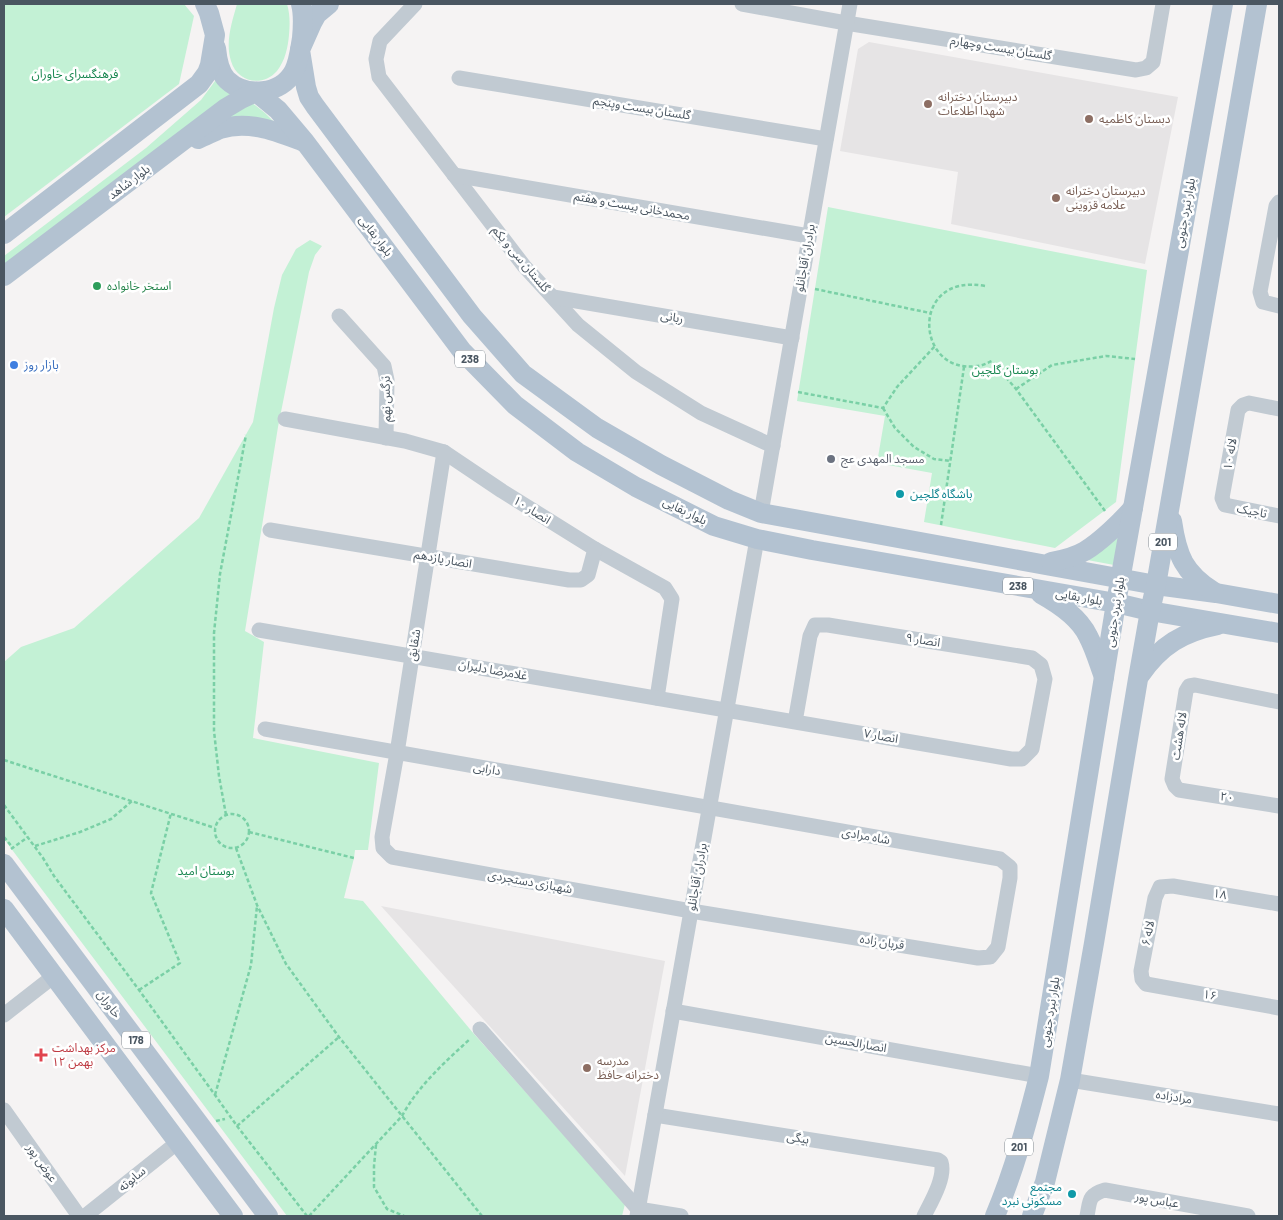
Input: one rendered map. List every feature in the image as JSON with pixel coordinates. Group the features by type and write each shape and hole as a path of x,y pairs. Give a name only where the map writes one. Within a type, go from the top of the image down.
{"main road":[{"path":"205,4 215,35"},
{"path":"4,234 200,84 210,65 216,17 220,4"},
{"path":"300,50 303,26 303,9 301,4"},
{"path":"300,50 312,23 318,14 329,4"},
{"name":"بلوار نبرد جنوبی","path":"995,1216 1016,1159 1039,1076 1120,578 1222,4"},
{"name":"201","path":"1032,1216 1046,1182 1070,1080 1138,679 1257,4"},
{"name":"بلوار بقایی","path":"215,35 216,52 224,76 239,88 256,92 278,110 305,142 462,351 515,406 576,452 636,487 714,526 757,538 812,550 1279,633"},
{"name":"بلوار بقایی","path":"300,50 309,97 472,316 523,374 597,428 653,460 730,500 761,513 1156,585 1279,604"},
{"name":"بلوار شاهد","path":"4,276 226,108 241,98 256,92 270,90 284,83 294,71 300,50"},
{"path":"171,150 221,129 238,125 274,130 305,142"},
{"path":"1170,502 1174,534 1178,551 1184,563 1192,575 1216,593"},
{"path":"1040,564 1072,557 1086,551 1122,521 1133,508"},
{"path":"757,538 761,513"},
{"path":"1033,589 1058,603 1080,625 1088,635 1104,677"},
{"path":"1138,679 1155,655 1178,638 1193,631 1226,623"},
{"name":"خاوران","path":"4,864 268,1216"},
{"name":"178","path":"4,909 233,1216"}],"street":[{"name":"گلستان سی و یکم","path":"415,4 380,41 376,60 379,77 524,266 578,325 636,372 702,412 773,446"},
{"name":"گلستان بیست وچهارم","path":"742,4 846,23 1136,70 1146,68 1153,62 1163,4"},
{"name":"برادران آقاجانلو","path":"761,513 850,4"},
{"name":"گلستان بیست وپنجم","path":"459,78 826,139"},
{"name":"محمدخانی بیست و هفتم","path":"454,176 809,236"},
{"path":"1279,202 1276,206 1260,292 1263,302 1279,306"},
{"name":"ربانی","path":"552,297 792,338"},
{"name":"نرگس نهم","path":"339,316 384,366 387,380 386,438"},
{"name":"لاله ۱۰","path":"1225,505 1222,498 1238,410 1248,403 1279,409"},
{"name":"انصار ۱۰","path":"285,419 405,441 444,452 595,549 666,588 672,599 657,698"},
{"name":"شقایق","path":"382,837 444,452"},
{"name":"تاجیک","path":"1225,505 1279,516"},
{"name":"انصار یازدهم","path":"270,530 569,580 580,580 588,575 595,549"},
{"name":"برادران آقاجانلو","path":"638,1213 757,538"},
{"name":"انصار ۹","path":"794,722 810,636 815,625 828,625 1032,658 1041,665 1045,679 1032,749"},
{"name":"غلامرضا دلیران","path":"259,630 726,710"},
{"name":"لاله هشت","path":"1176,786 1172,779 1186,691 1189,686 1195,685 1279,702"},
{"name":"انصار ۷","path":"726,710 1011,759 1022,759 1032,749"},
{"name":"دارابی","path":"265,729 709,808"},
{"name":"۲۰","path":"1176,786 1179,790 1279,806"},
{"name":"شاه مرادی","path":"709,808 1000,859 1010,867 1010,878"},
{"name":"شهبازی دستجردی","path":"382,837 383,848 392,857 691,910"},
{"name":"قربان زاده","path":"691,910 978,958 990,957 998,946 1010,878"},
{"name":"۱۸","path":"1160,888 1173,886 1279,904"},
{"name":"لاله ۶","path":"1142,979 1141,971 1155,898 1160,888"},
{"path":"4,1015 54,976"},
{"name":"۱۶","path":"1142,979 1146,984 1279,1008"},
{"name":"انصارالحسین","path":"673,1011 1039,1076"},
{"path":"480,1030 638,1213 681,1216"},
{"name":"مرادزاده","path":"1070,1080 1279,1114"},
{"name":"عوض پور","path":"4,1110 79,1216"},
{"name":"بیگی","path":"655,1114 938,1160 943,1167 939,1183 924,1216"},
{"name":"سابوته","path":"86,1216 178,1142"},
{"name":"عباس پور","path":"1087,1216 1091,1199 1095,1193 1105,1190 1248,1216"}],"path":[{"path":"985,286 972,283 958,285 946,291 936,301 930,312 928,327 932,341 939,353 950,362 964,367 979,366 992,361 1016,389 1105,511"},
{"path":"815,289 930,312"},
{"path":"884,408 896,387 935,346"},
{"path":"1016,389 1052,365 1106,356 1135,359"},
{"path":"941,525 964,367"},
{"path":"798,392 884,408"},
{"path":"884,408 895,428 914,447 934,459 950,461"},
{"path":"226,815 214,731 214,633 220,574 246,435"},
{"path":"4,760 215,828"},
{"path":"34,846 80,832 110,820 132,801"},
{"path":"4,804 54,876 237,1126 308,1216 402,1116 410,1102 429,1078 480,1030"},
{"path":"139,990 180,963 151,893 171,813"},
{"path":"237,814 249,826 248,837 241,846 236,848 224,846 220,843 215,833 217,822 226,815 237,814"},
{"path":"249,832 354,858"},
{"path":"4,836 13,848 28,836"},
{"path":"236,848 257,905 286,964 339,1037 482,1216"},
{"path":"216,1095 251,965 257,905"},
{"path":"237,1126 339,1037"},
{"path":"377,1144 374,1187 387,1209 404,1216"}],"shaded area":[{"path":"869,42 1178,97 1145,264 951,224 958,172 840,151 858,49"},
{"name":"مدرسه دخترانه حافظ","path":"381,906 665,961 625,1176"}],"green space":[{"name":"فرهنگسرای خاوران","path":"4,4 184,4 194,16 179,84 4,217"},
{"path":"237,4 287,4 290,27 286,54 277,71 264,80 257,81 244,78 234,68 231,61 229,39"},
{"path":"218,77 233,92 4,266 4,256 146,148 201,100"},
{"path":"251,102 265,113 277,125 224,119"},
{"name":"بوستان گلچین","path":"828,207 1147,270 1116,502 1055,548 924,522 932,473 877,463 885,416 797,401"},
{"name":"بوستان امید","path":"310,240 322,246 315,255 309,272 278,427 245,631 264,642 253,738 379,763 368,850 355,850 344,898 363,901 474,1034 625,1204 622,1216 287,1216 4,839 4,662 21,647 74,628 199,518 253,422 282,275 296,249"},
{"path":"1120,531 1114,565 1082,559"}],"place":[{"name":"دبیرستان دخترانه شهدا اطلاعات","path":"928,104"},
{"name":"دبستان کاظمیه","path":"1089,119"},
{"name":"دبیرستان دخترانه علامه قزوینی","path":"1056,198"},
{"name":"استخر خانواده","path":"97,286"},
{"name":"بازار روز","path":"14,365"},
{"name":"مسجد المهدی عج","path":"831,459"},
{"name":"باشگاه گلچین","path":"900,494"},
{"name":"مرکز بهداشت ۱۲ بهمن","path":"41,1055"},
{"name":"مدرسه دخترانه حافظ","path":"587,1068"},
{"name":"مجتمع مسکونی نبرد","path":"1072,1194"}]}
